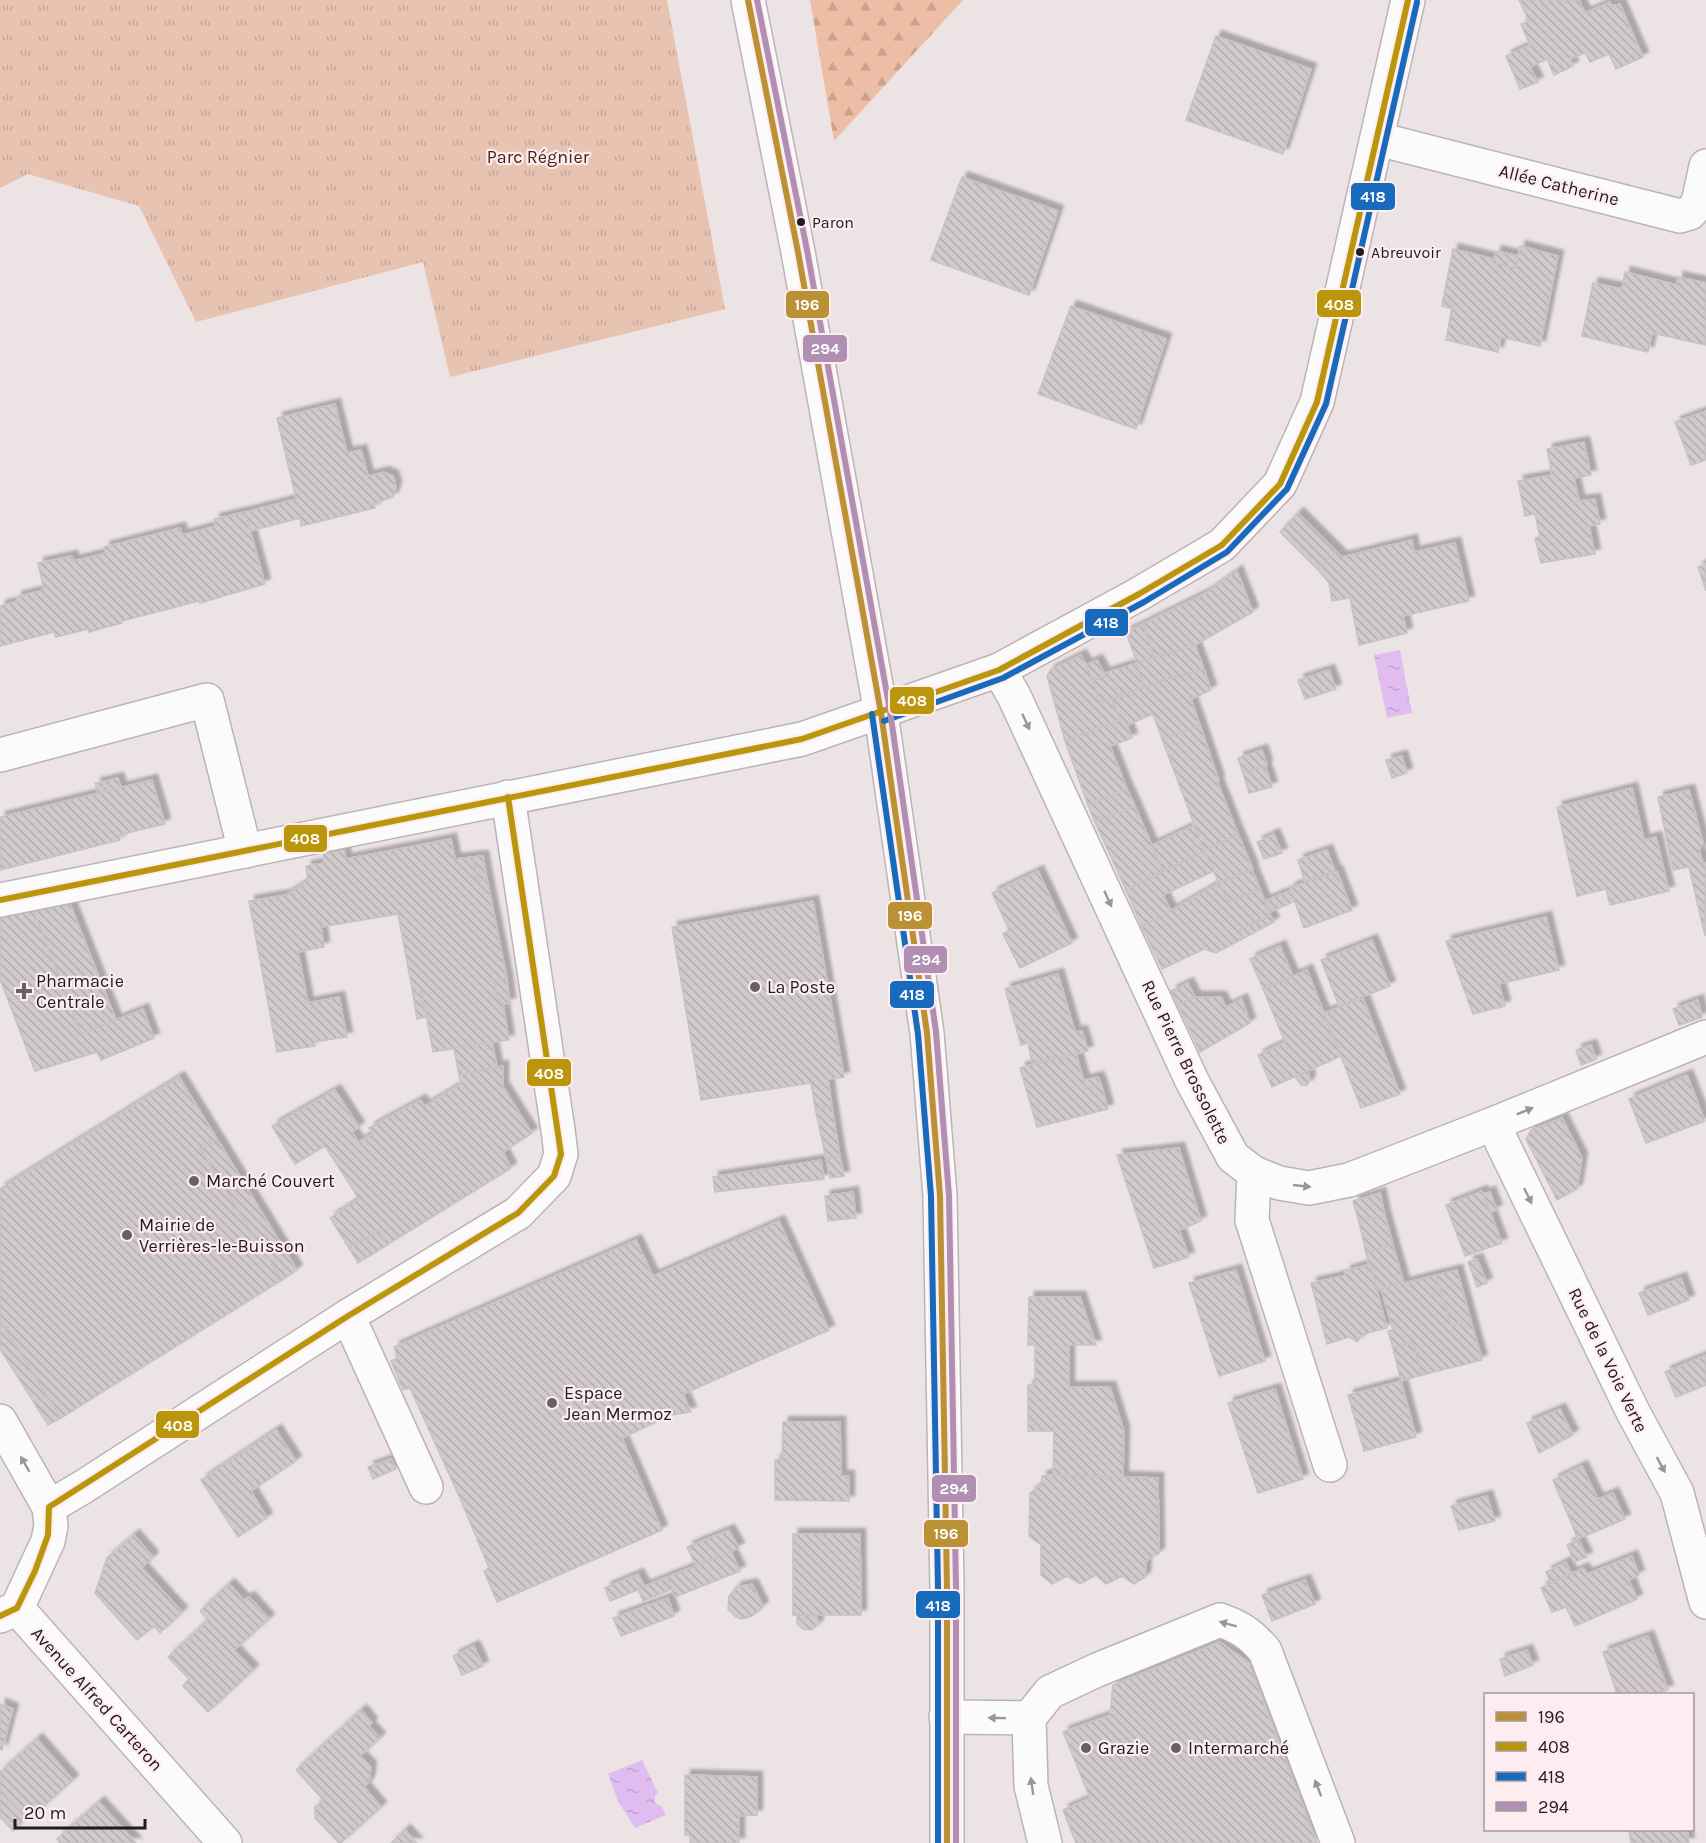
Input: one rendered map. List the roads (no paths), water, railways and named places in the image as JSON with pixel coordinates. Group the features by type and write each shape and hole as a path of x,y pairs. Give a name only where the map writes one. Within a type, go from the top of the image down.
{"street":[{"path":"748,0 798,252 881,713 927,1033 940,1196 947,1588 947,1843"},
{"path":"0,900 802,739 999,670 1222,546 1280,484 1317,402 1408,0"},
{"name":"Allée Catherine","path":"1378,139 1680,216 1690,213 1698,203 1706,166"},
{"name":"Rue Pierre Brossolette","path":"999,670 1014,696 1192,1082 1233,1157 1254,1173 1279,1183 1309,1188 1349,1180 1706,1038"},
{"path":"0,754 207,700 245,851"},
{"path":"49,1507 348,1316 518,1214 554,1176 561,1154 508,797"},
{"name":"Rue de la Voie Verte","path":"1493,1124 1633,1412 1677,1493 1706,1602"},
{"path":"1254,1173 1252,1220 1330,1465"},
{"path":"348,1316 426,1487"},
{"path":"0,1421 49,1507 51,1526 48,1541 9,1612"},
{"name":"Avenue Alfred Carteron","path":"9,1612 225,1843"},
{"path":"1044,1843 1031,1786 1029,1718 1050,1692 1097,1670 1220,1620 1254,1637 1265,1651 1338,1843"},
{"path":"946,1716 1029,1718"}],"water":[{"path":"1400,650 1412,713 1387,718 1374,655"},
{"path":"642,1760 658,1793 655,1796 655,1803 662,1807 666,1815 635,1828 618,1801 608,1774"}],"place":[{"name":"Paron","path":"801,222"},
{"name":"Abreuvoir","path":"1360,252"},
{"name":"La Poste","path":"755,987"},
{"name":"Pharmacie Centrale","path":"24,991"},
{"name":"Marché Couvert","path":"194,1181"},
{"name":"Mairie de Verrières-le-Buisson","path":"127,1235"},
{"name":"Espace Jean Mermoz","path":"552,1403"},
{"name":"Grazie","path":"1086,1748"},
{"name":"Intermarché","path":"1176,1748"}],"park label":[{"name":"Parc Régnier","path":"538,157"}]}
